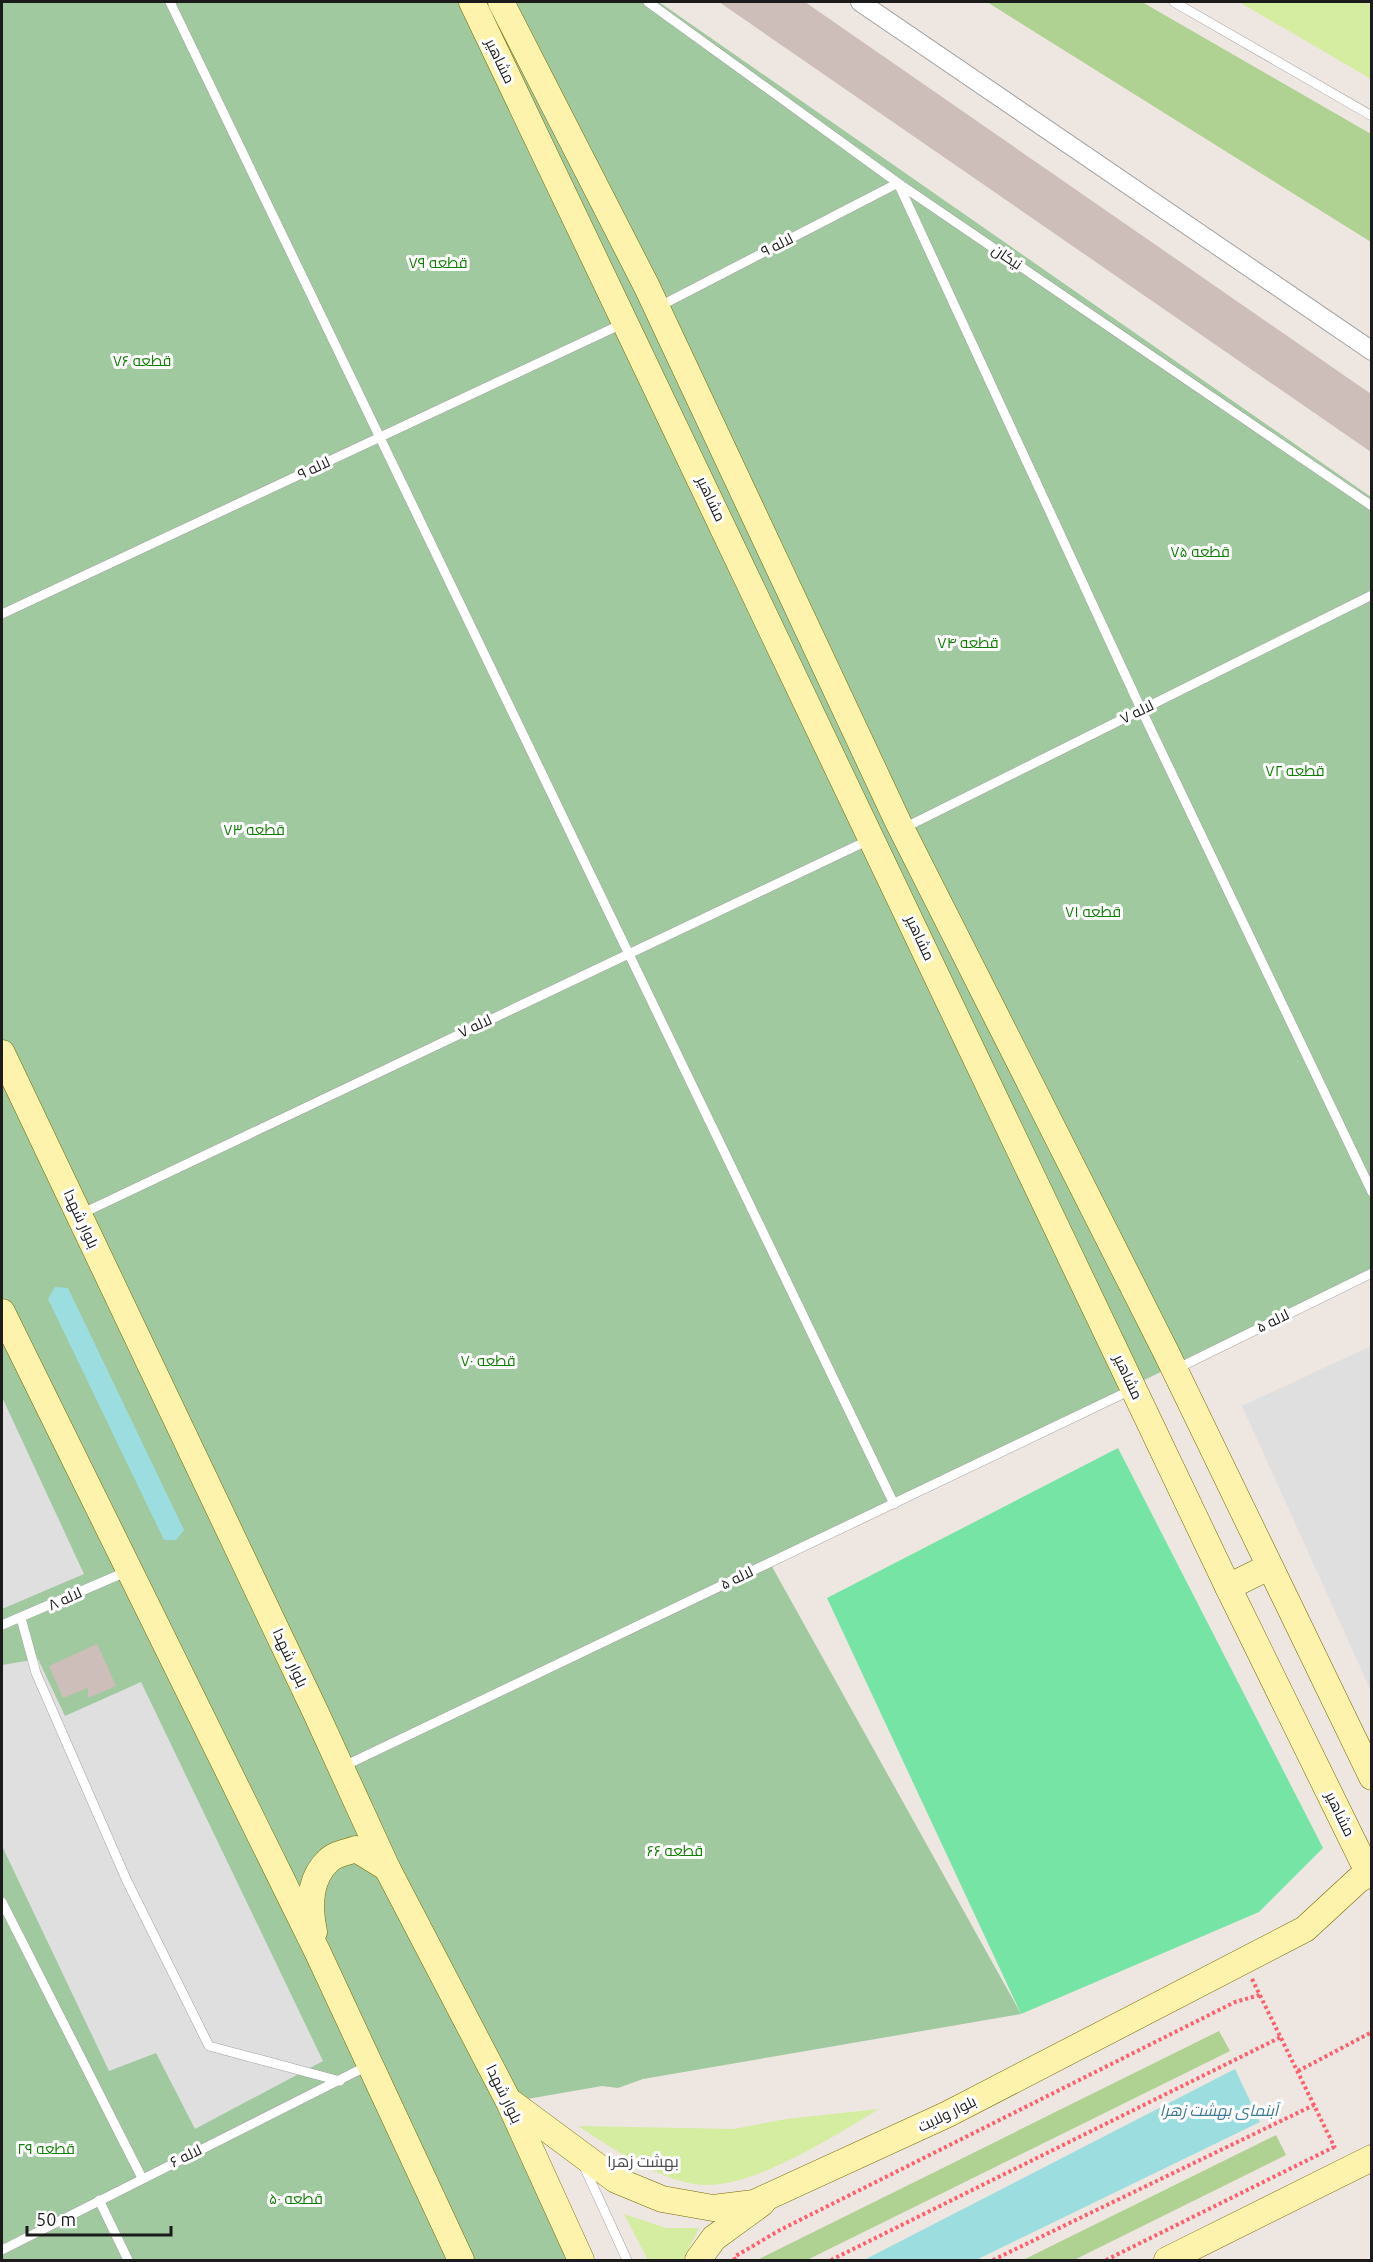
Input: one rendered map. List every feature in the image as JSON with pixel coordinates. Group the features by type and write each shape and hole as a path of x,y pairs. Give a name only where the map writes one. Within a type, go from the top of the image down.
{"street":[{"name":"مشاهیر","path":"472,2 1228,1587 1370,1873"},
{"name":"مشاهیر","path":"501,2 657,308 902,829 1174,1370 1371,1777"},
{"path":"860,2 1371,351"},
{"name":"بلوار شهدا","path":"2,1053 387,1868 509,2102 581,2260"},
{"path":"2,1095 27,1106"},
{"path":"2,1312 372,2064 462,2260"},
{"path":"1228,1587 1269,1566"},
{"path":"318,1953 309,1907 315,1880 330,1859 356,1849 387,1868"},
{"name":"بلوار ولایت","path":"509,2102 616,2180 662,2199 713,2208 754,2203 948,2114 1305,1929 1358,1880 1370,1873"},
{"path":"1167,2260 1371,2158"},
{"path":"698,2260 714,2238 777,2193"}],"lane":[{"path":"170,2 894,1504"},
{"name":"نیکان","path":"648,2 898,183 1371,506"},
{"path":"1174,2 1371,116"},
{"path":"898,183 1141,709 1371,1192"},
{"name":"لاله ۹","path":"657,308 898,183"},
{"name":"لاله ۹","path":"2,614 626,322"},
{"name":"لاله ۷","path":"902,829 1371,595"},
{"name":"لاله ۷","path":"79,1215 872,838"},
{"name":"لاله ۵","path":"1174,1370 1371,1273"},
{"name":"لاله ۵","path":"340,1768 1134,1389"},
{"name":"لاله ۸","path":"2,1625 128,1571"},
{"path":"21,1618 36,1673 127,1881 209,2046 340,2081"},
{"path":"2,1902 142,2178"},
{"name":"لاله ۶","path":"2,2250 372,2064"},
{"path":"577,2151 627,2260"},
{"path":"99,2200 128,2260"}],"path":[{"path":"1243,1960 1345,2170"},
{"path":"735,2260 734,2257 780,2230 1235,2002 1260,1995"},
{"path":"1298,2071 1371,2032"},
{"path":"831,2260 1281,2037"},
{"path":"993,2260 1314,2104"},
{"path":"1106,2260 1334,2147"}],"green space":[{"path":"2,2 659,2 1371,497 1371,1269 770,1563 1021,2014 643,2079 618,2088 602,2086 510,2102 593,2260 2,2260"},
{"path":"987,2 1142,2 1371,134 1371,242"},
{"path":"1239,2 1371,2 1371,79"},
{"path":"1118,1448 1323,1848 1259,1912 1021,2014 827,1598"},
{"path":"1219,2031 1230,2051 807,2260 757,2260"},
{"path":"879,2109 795,2158 771,2169 726,2183 705,2185 673,2179 656,2172 578,2126 734,2129 786,2119"},
{"path":"1276,2135 1286,2155 1074,2260 1023,2260"},
{"path":"624,2214 666,2228 699,2228 683,2260 648,2260"}],"shaded area":[{"path":"1371,1346 1371,1691 1242,1406"},
{"path":"2,1397 84,1574 2,1609"},
{"path":"38,1659 65,1716 141,1682 323,2061 195,2129 156,2053 109,2071 2,1846 2,1665"}],"water":[{"path":"55,1287 68,1288 184,1530 176,1540 164,1540 48,1299"},
{"name":"آبنمای بهشت زهرا","path":"1235,2069 1260,2122 976,2260 864,2260"}],"building":[{"path":"719,2 805,2 1371,394 1371,452"},
{"path":"97,1644 116,1686 88,1698 88,1688 63,1698 49,1666"}],"district":[{"name":"بهشت زهرا","path":"643,2161"}],"park label":[{"name":"قطعه ۷۹","path":"438,263"},
{"name":"قطعه ۷۶","path":"142,361"},
{"name":"قطعه ۷۵","path":"1200,552"},
{"name":"قطعه ۷۴","path":"968,643"},
{"name":"قطعه ۷۲","path":"1295,771"},
{"name":"قطعه ۷۳","path":"254,830"},
{"name":"قطعه ۷۱","path":"1093,912"},
{"name":"قطعه ۷۰","path":"488,1361"},
{"name":"قطعه ۶۶","path":"675,1851"},
{"name":"قطعه ۲۹","path":"46,2149"},
{"name":"قطعه ۵۰","path":"296,2199"}]}
